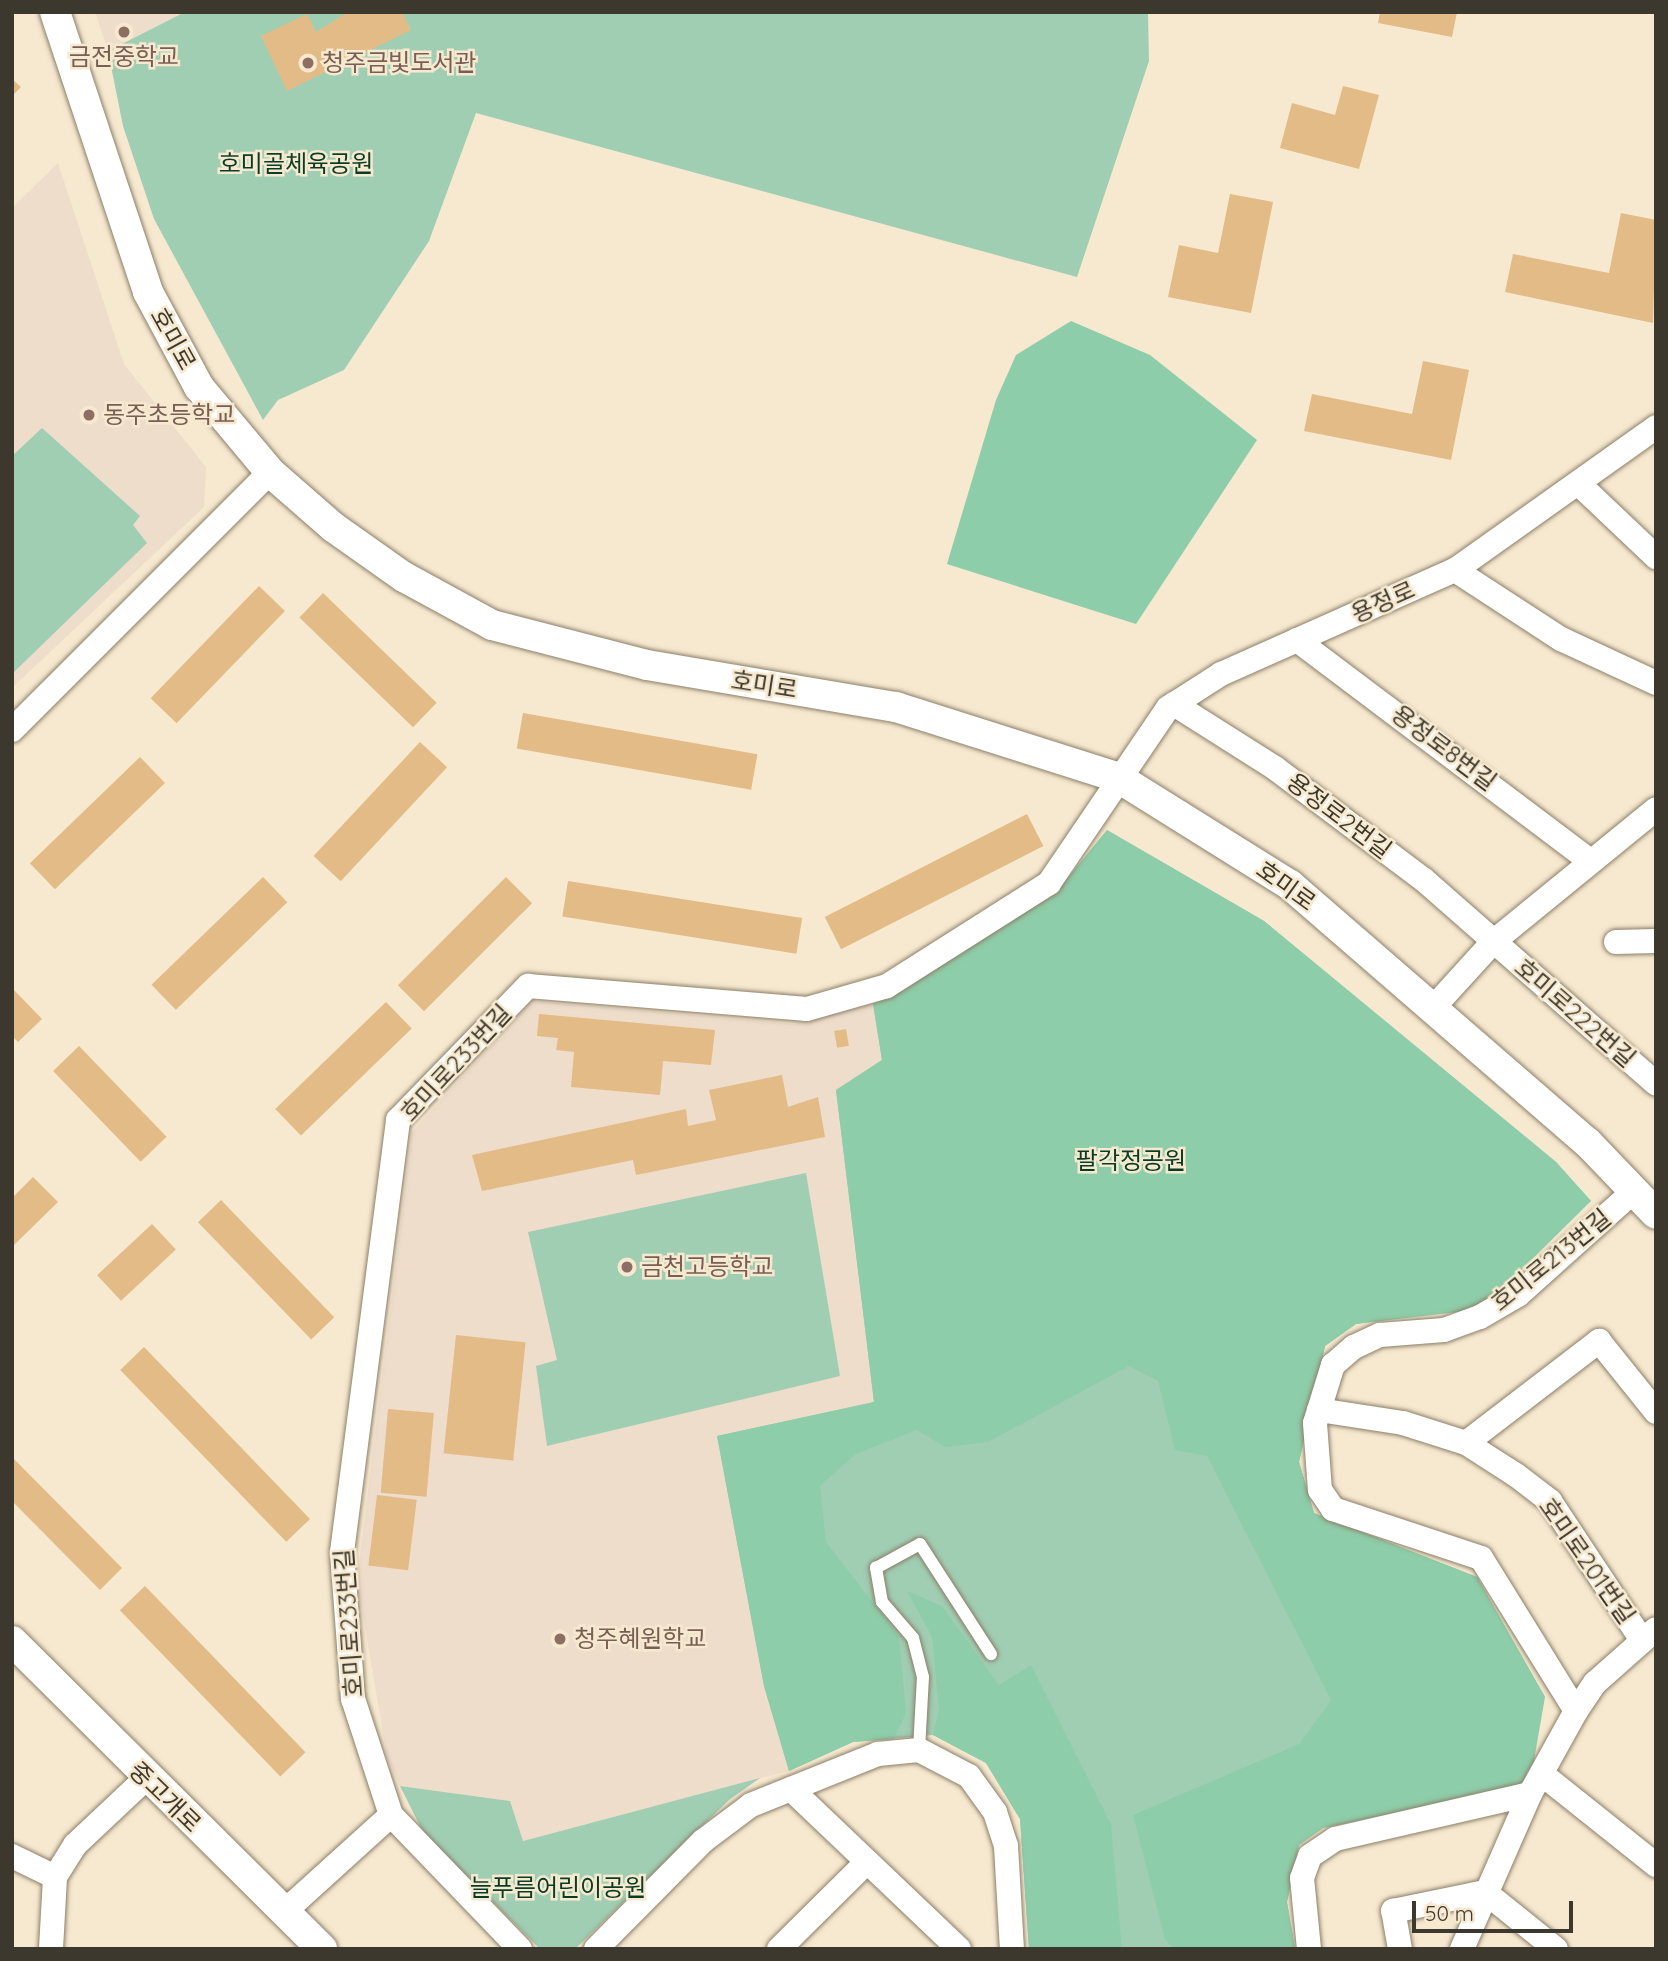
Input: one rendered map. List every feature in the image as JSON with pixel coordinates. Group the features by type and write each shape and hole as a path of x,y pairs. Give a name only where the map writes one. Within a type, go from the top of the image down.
{"street":[{"name":"호미로","path":"55,12 148,292 199,387 270,472 404,577 492,625 647,665 896,707 1116,777 1290,885 1588,1143 1656,1214"},
{"name":"용정로","path":"1116,777 1174,704 1297,640 1455,570 1580,485 1656,427"},
{"path":"12,730 270,472"},
{"path":"1580,485 1656,557"},
{"path":"1455,570 1561,639 1656,683"},
{"name":"용정로8번길","path":"1297,640 1588,859"},
{"name":"용정로2번길","path":"1174,704 1351,824 1493,942"},
{"name":"호미로233번길","path":"391,1815 353,1699 342,1552 398,1120 527,986 807,1009 887,986 1049,883 1116,777"},
{"name":"호미로222번길","path":"1433,1008 1493,942 1588,859 1656,809"},
{"path":"1616,942 1656,941"},
{"name":"호미로222번길","path":"1493,942 1656,1084"},
{"name":"호미로213번길","path":"1576,1711 1481,1558 1333,1509 1320,1490 1313,1455 1319,1410 1333,1365 1354,1347 1380,1335 1444,1330 1480,1317 1518,1295 1634,1191"},
{"path":"1466,1443 1599,1341 1656,1412"},
{"name":"호미로201번길","path":"1319,1410 1402,1423 1466,1443 1550,1501 1649,1634 1576,1711 1536,1784 1485,1892 1462,1949"},
{"name":"중고개로","path":"12,1641 145,1779 321,1949"},
{"path":"596,1949 703,1841 751,1805 878,1754 919,1749 969,1776 995,1812 1006,1846 1012,1949"},
{"path":"51,1949 55,1877 75,1845 145,1779"},
{"path":"1309,1949 1302,1878 1310,1856 1335,1839 1536,1784 1652,1855"},
{"path":"791,1789 959,1949"},
{"path":"284,1912 391,1815 520,1949"},
{"path":"12,1856 55,1877"},
{"path":"779,1949 867,1862"},
{"path":"1400,1949 1393,1911 1485,1892 1556,1949"}],"lane":[{"path":"919,1749 923,1677 913,1638 882,1602 876,1568 919,1544 991,1654"}],"shaded area":[{"name":"금전중학교","path":"95,12 185,12 108,51"},
{"name":"동주초등학교","path":"58,163 124,364 206,467 204,507 12,688 12,208"},
{"name":"금천고등학교","path":"532,1001 795,1024 873,1004 882,1060 836,1090 875,1402 717,1436 764,1686 789,1771 522,1841 510,1801 400,1786 387,1757 357,1580 412,1132"}],"green space":[{"name":"호미골체육공원","path":"185,12 1148,12 1149,61 1077,277 476,113 429,241 344,370 278,400 263,420 154,219 123,126 108,51"},
{"path":"1071,321 1150,355 1257,440 1136,624 947,564 996,400 1016,355"},
{"path":"42,428 140,516 133,525 147,543 12,674 12,456"},
{"name":"팔각정공원","path":"1107,830 1264,921 1556,1162 1591,1201 1393,1318 1356,1324 1325,1346 1299,1462 1314,1513 1477,1577 1545,1697 1366,1819 1323,1828 1299,1845 1287,1902 1295,1949 1029,1949 1020,1819 986,1763 933,1735 853,1742 789,1771 764,1686 717,1436 874,1402 836,1090 882,1060 873,1004 1062,885"},
{"name":"팔각정공원","path":"1107,830 1264,921 1556,1162 1591,1201 1495,1296 1466,1311 1356,1324 1325,1346 1299,1462 1314,1513 1477,1577 1545,1697 1532,1772 1517,1787 1323,1828 1299,1845 1287,1902 1295,1949 1173,1949 1165,1939 1133,1815 1299,1744 1331,1700 1207,1456 1175,1450 1158,1381 1129,1366 988,1442 945,1447 917,1430 856,1454 820,1486 826,1542 899,1636 906,1713 894,1739 853,1742 789,1771 764,1686 717,1436 874,1402 836,1090 882,1060 873,1004 1062,885"},
{"path":"806,1173 840,1376 547,1446 536,1366 557,1360 528,1232"},
{"path":"907,1591 942,1606 999,1685 1031,1665 1111,1824 1122,1949 1029,1949 1020,1819 986,1763 933,1735 939,1710 932,1637"},
{"name":"늘푸름어린이공원","path":"760,1778 729,1800 575,1949 540,1949 423,1832 400,1786 510,1801 523,1841"}],"building":[{"name":"청주금빛도서관","path":"348,12 402,12 411,30 287,91 261,36 307,14 316,32"},
{"path":"1380,12 1457,12 1452,37 1378,23"},
{"path":"12,79 21,87 12,96"},
{"path":"1343,86 1379,95 1359,169 1280,148 1292,103 1335,115"},
{"path":"1230,194 1273,202 1251,313 1168,297 1179,245 1218,253"},
{"path":"1621,213 1656,220 1653,323 1505,292 1513,254 1609,273"},
{"path":"1423,361 1469,370 1451,460 1304,431 1312,394 1412,414"},
{"path":"259,586 285,611 177,723 151,698"},
{"path":"323,593 437,703 413,727 299,617"},
{"path":"523,713 757,754 751,790 517,748"},
{"path":"420,742 447,767 341,881 314,856"},
{"path":"140,757 165,783 55,889 30,863"},
{"path":"1027,814 1043,846 841,949 825,917"},
{"path":"263,877 287,902 176,1010 152,985"},
{"path":"506,877 532,903 424,1011 398,985"},
{"path":"568,881 802,918 796,954 562,917"},
{"path":"12,988 42,1019 18,1042 12,1036"},
{"path":"386,1002 412,1029 301,1136 275,1109"},
{"path":"539,1014 715,1030 711,1065 663,1061 660,1095 571,1087 574,1052 556,1050 558,1038 537,1036"},
{"path":"846,1029 849,1046 837,1048 834,1031"},
{"path":"79,1046 167,1137 141,1162 53,1071"},
{"path":"782,1075 788,1107 818,1097 825,1137 636,1175 633,1160 482,1191 472,1155 686,1109 688,1126 716,1120 709,1090"},
{"path":"33,1177 58,1202 12,1247 12,1198"},
{"path":"221,1200 334,1317 311,1339 198,1222"},
{"path":"152,1224 176,1250 121,1301 97,1275"},
{"path":"456,1335 526,1342 513,1461 444,1453"},
{"path":"144,1347 310,1519 286,1542 120,1370"},
{"path":"388,1409 434,1413 427,1497 381,1493"},
{"path":"12,1457 122,1568 100,1590 12,1501"},
{"path":"377,1495 417,1500 408,1570 368,1565"},
{"path":"145,1586 305,1752 280,1776 120,1610"}],"place":[{"name":"금전중학교","path":"124,32"},
{"name":"청주금빛도서관","path":"308,63"},
{"name":"동주초등학교","path":"89,415"},
{"name":"금천고등학교","path":"627,1267"},
{"name":"청주혜원학교","path":"560,1639"}]}
